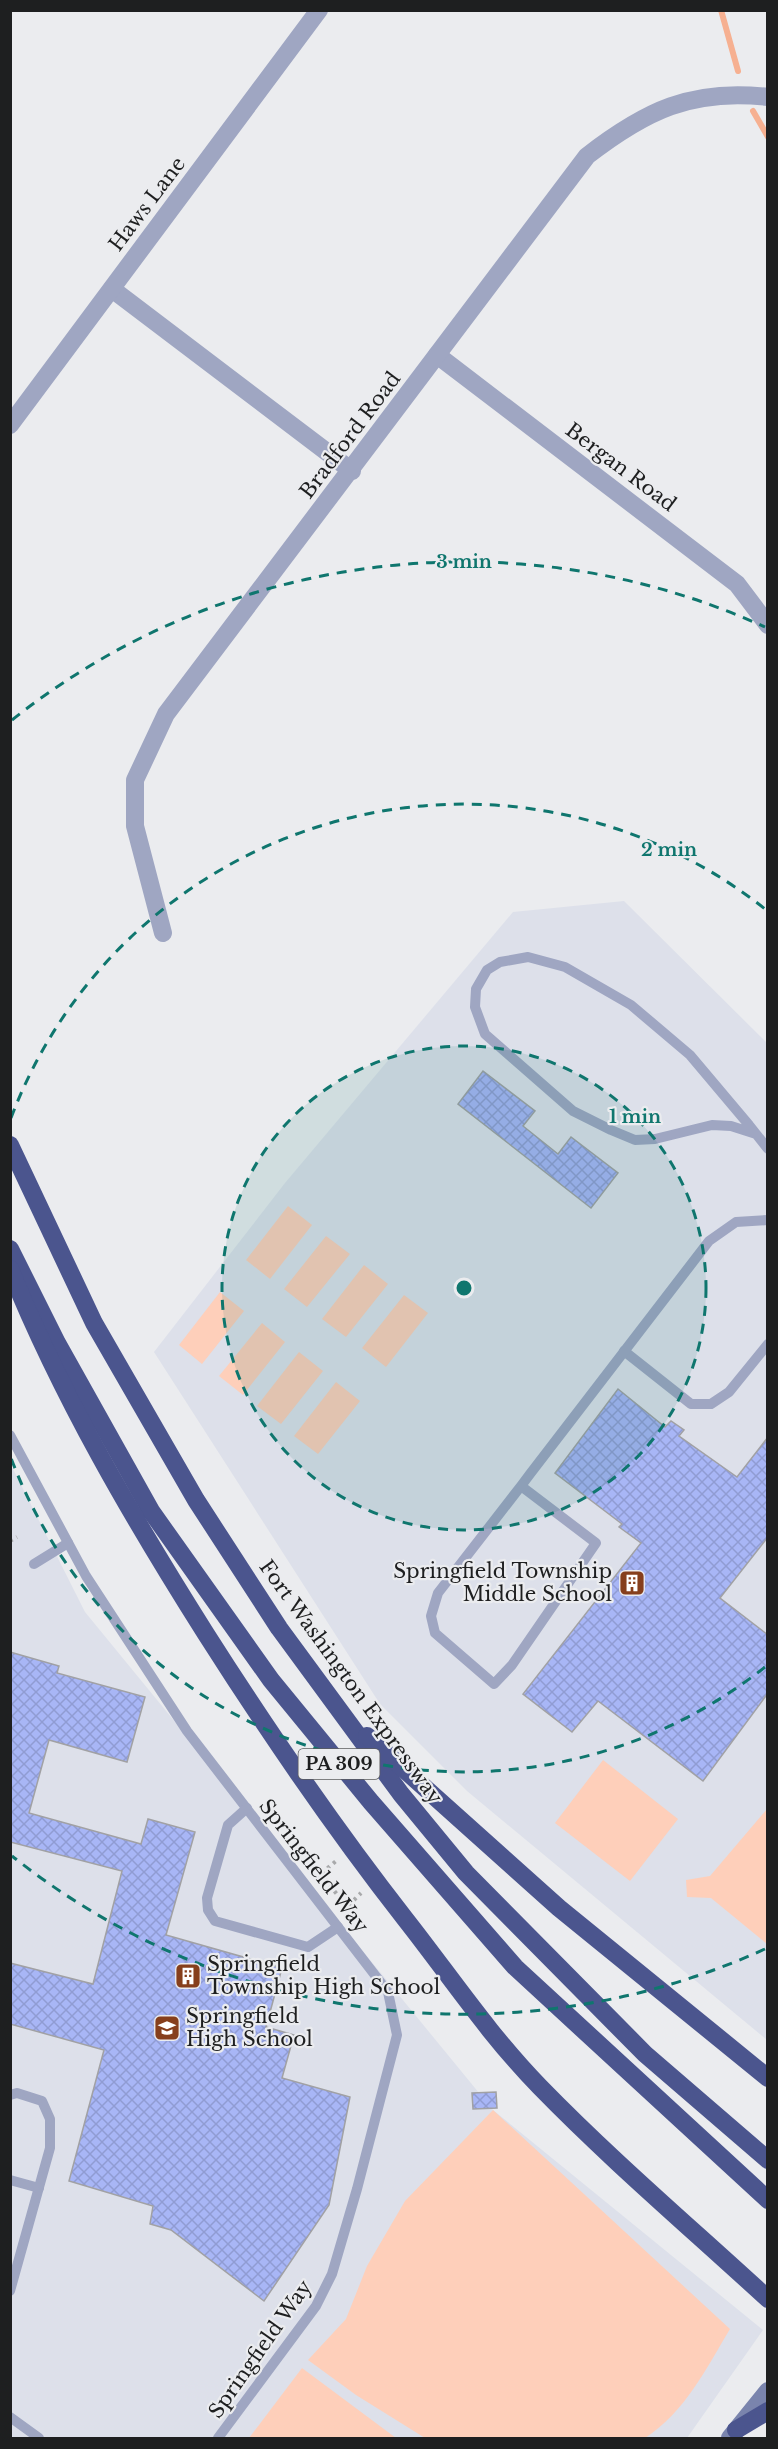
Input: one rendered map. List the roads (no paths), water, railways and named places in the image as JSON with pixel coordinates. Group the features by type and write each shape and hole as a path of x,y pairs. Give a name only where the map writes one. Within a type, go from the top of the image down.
{"highway":[{"name":"Fort Washington Expressway","path":"10,1146 94,1323 196,1500 279,1628 401,1794 466,1873 645,2054 768,2160"},
{"name":"PA 309","path":"10,1249 57,1343 151,1511 271,1680 371,1802 515,1967 768,2200"},
{"path":"10,1269 40,1342 113,1480 175,1585 270,1734 347,1844 504,2046 539,2086 768,2299"},
{"path":"339,1710 559,1908 768,2078"},
{"path":"733,2434 768,2411"}],"main road":[{"path":"733,2434 768,2391"}],"street":[{"name":"Haws Lane","path":"10,425 319,10"},
{"name":"Bradford Road","path":"164,933 135,826 135,780 166,714 352,471 587,156 623,128 662,108 700,96 738,94 768,97"},
{"path":"112,289 352,471"},
{"name":"Bergan Road","path":"437,355 737,584 768,625"}],"lane":[{"path":"756,1134 731,1126 711,1125 683,1130 655,1139 635,1140 573,1110 485,1034 475,1007 476,989 486,970 500,962 528,957 566,967 631,1005 690,1055 756,1134 768,1149"},
{"path":"521,1485 596,1543 512,1665 494,1684 435,1633 431,1616 442,1588 521,1485 624,1352 709,1241 736,1222 768,1220"},
{"path":"624,1352 691,1404 711,1404 729,1392 768,1344"},
{"name":"Springfield Way","path":"10,1435 86,1576 187,1731 388,1992 398,2035 332,2274 316,2306 218,2439"},
{"path":"34,1564 68,1543"},
{"path":"247,1808 228,1825 207,1898 208,1910 215,1921 308,1947 338,1927"},
{"path":"10,2095 17,2093 42,2101 50,2119 50,2148 10,2291"},
{"path":"10,2180 39,2188"},
{"path":"10,2417 39,2439"}],"waterway":[{"path":"721,10 738,71"},
{"path":"753,111 768,137"}],"place":[{"name":"Springfield Township Middle School","path":"632,1583"},
{"name":"Springfield Township High School","path":"188,1976"},
{"name":"Springfield High School","path":"167,2028"}]}
